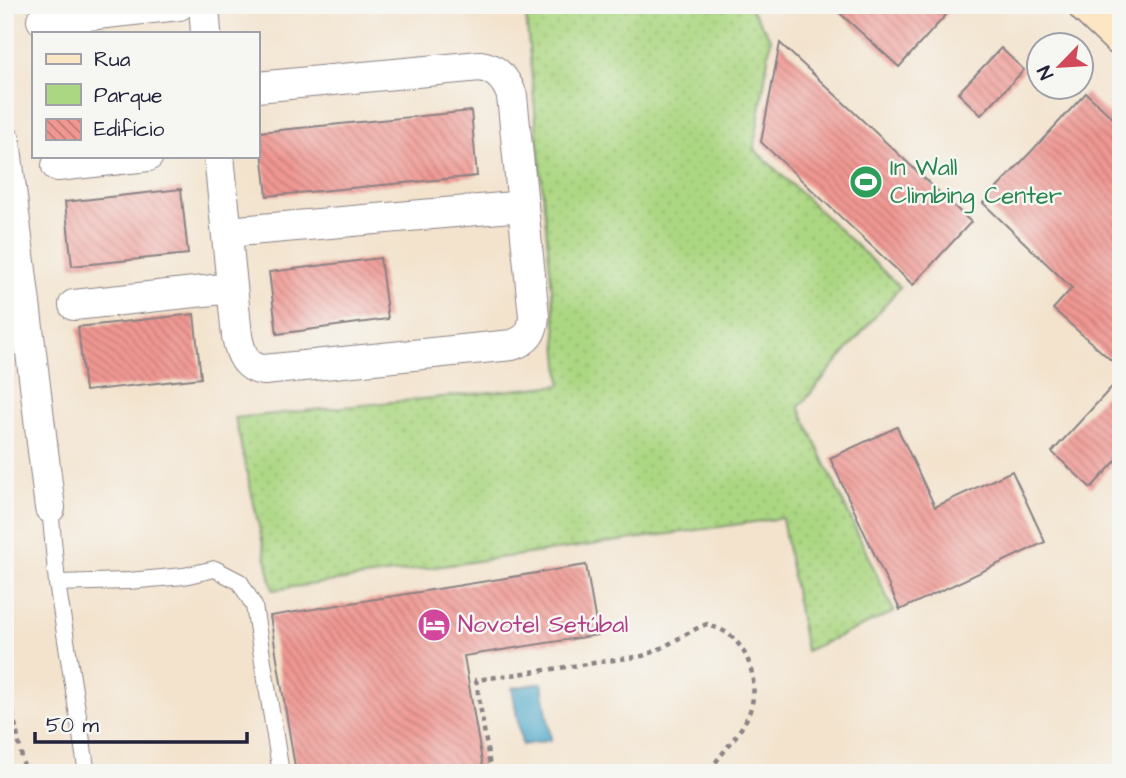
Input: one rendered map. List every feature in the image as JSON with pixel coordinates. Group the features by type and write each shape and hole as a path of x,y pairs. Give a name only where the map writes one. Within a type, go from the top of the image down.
{"main road":[{"path":"1087,5 1121,37"}],"street":[{"path":"42,20 178,5"},
{"path":"204,5 206,32"},
{"path":"219,158 237,336 247,362 255,368 264,370 518,343 531,332 534,316 512,96 502,77 486,66 259,87"},
{"path":"5,140 50,508"},
{"path":"57,166 130,158"},
{"path":"227,232 523,206"},
{"path":"74,305 232,288"}],"lane":[{"path":"50,508 57,583 88,773"},
{"path":"57,583 128,581 184,576 215,569 240,582 254,606 281,773"}],"path":[{"path":"491,773 476,680 642,656 659,651 707,624 726,632 742,648 751,667 753,692 748,718 708,773"},
{"path":"5,674 25,773"}],"green space":[{"path":"525,5 748,5 771,39 754,149 900,287 799,407 894,612 806,651 782,518 273,590 235,418 561,385"}],"water":[{"path":"542,683 551,740 522,745 512,688"}],"building":[{"path":"831,5 955,5 899,67"},
{"name":"In Wall Climbing Center","path":"780,43 971,222 913,285 761,142"},
{"path":"1001,48 1024,70 981,115 958,93"},
{"path":"1094,101 1121,126 1121,369 1053,309 1072,288 983,203 1078,102"},
{"path":"471,111 477,176 267,196 260,132"},
{"path":"181,189 188,254 72,266 65,202"},
{"path":"380,258 388,319 277,334 269,272"},
{"path":"194,314 201,378 85,391 78,327"},
{"path":"1121,377 1121,455 1091,488 1052,452"},
{"path":"897,427 935,507 1012,471 1045,542 900,610 830,458"},
{"path":"586,565 598,635 464,656 484,773 296,773 270,616"}],"place":[{"name":"In Wall Climbing Center","path":"866,182"},
{"name":"Novotel Setúbal","path":"434,625"}]}
